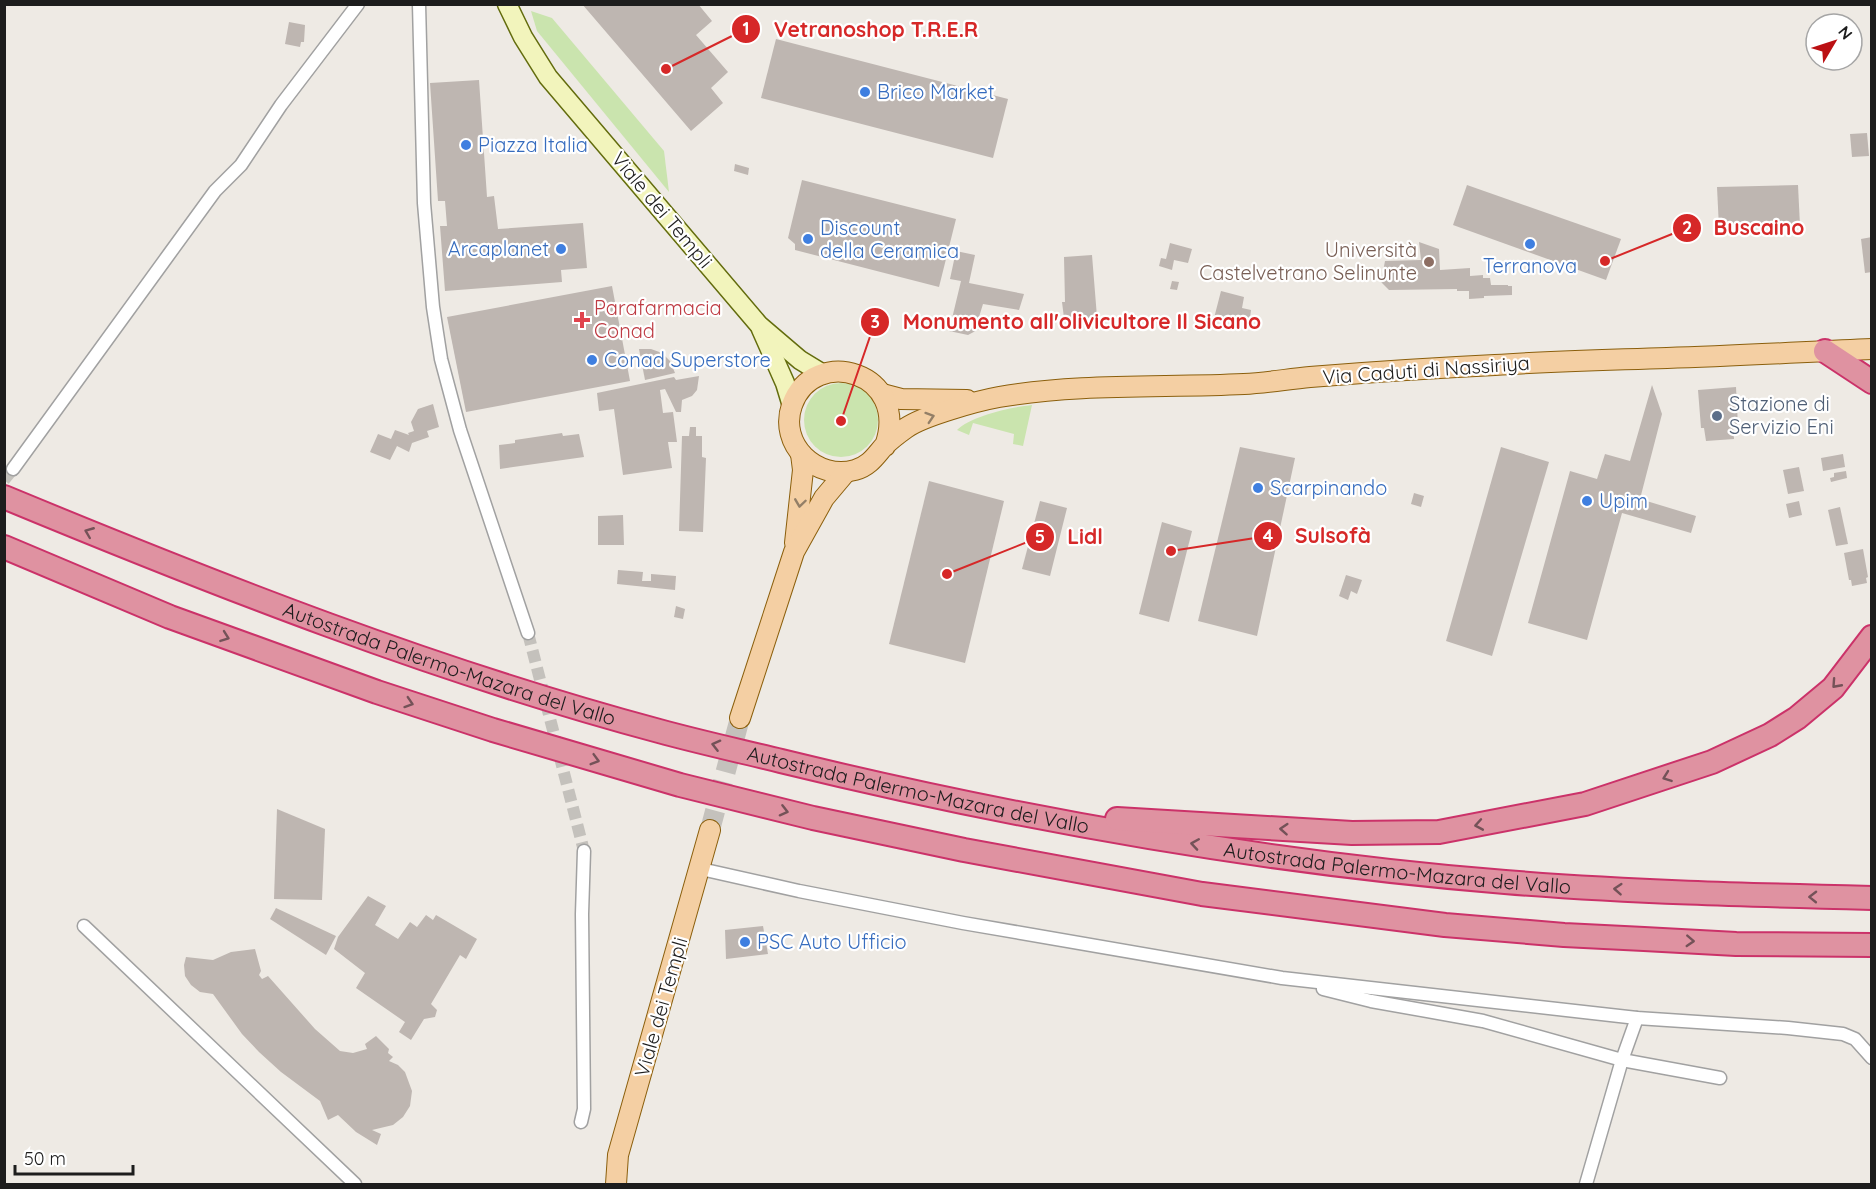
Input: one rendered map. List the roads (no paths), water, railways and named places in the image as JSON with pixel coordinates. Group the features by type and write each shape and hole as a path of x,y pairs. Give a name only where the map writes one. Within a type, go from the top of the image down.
{"highway":[{"path":"1825,351 1872,382"},
{"name":"Autostrada Palermo-Mazara del Vallo","path":"4,497 322,624 470,674 658,731 865,782 1091,828 1335,865 1505,882 1682,893 1872,898"},
{"path":"4,547 170,617 377,692 493,730 658,778 813,818 963,850 1202,894 1445,925 1564,935 1736,944 1872,945"},
{"path":"865,782 906,782 1094,817 1352,833 1439,832 1585,804 1635,789 1741,750 1788,723 1833,688 1872,638"},
{"path":"1736,944 1806,957 1872,957"}],"main road":[{"name":"Viale dei Templi","path":"507,4 523,37 548,77 759,325"},
{"path":"759,325 800,360 823,374"},
{"path":"759,325 785,382 792,406 790,431 793,440 801,454 821,469 845,473 861,468 875,459 885,446 914,423 982,400"},
{"name":"Via Caduti di Nassiriya","path":"982,400 1042,392 1113,387 1246,384 1310,377 1497,364 1872,349"},
{"path":"792,406 804,387 823,374 839,371 855,374 870,381 882,394 888,406 890,433 885,446"},
{"path":"882,394 901,399 982,400"},
{"path":"795,552 803,470 801,454"},
{"path":"740,718 795,552 824,498 845,473"},
{"name":"Viale dei Templi","path":"616,1185 618,1155 701,869 710,830"}],"street":[{"path":"13,469 166,257 215,191 241,165 269,121 358,4"},
{"path":"419,4 424,203 433,306 441,359 463,441 528,633"},
{"path":"581,1122 584,1109 582,914 584,851"},
{"path":"701,869 963,923 1282,978 1637,1018 1843,1034 1855,1039 1872,1058"},
{"path":"84,926 355,1185"},
{"path":"1282,978 1371,1002 1483,1021 1622,1060 1720,1078"},
{"path":"1586,1185 1622,1060 1637,1018"}],"tunnel":[{"path":"4,480 13,469"},
{"path":"528,633 584,851"},
{"path":"710,830 740,718"}],"place":[{"name":"Vetranoshop T.R.E.R","path":"666,69"},
{"name":"Brico Market","path":"865,92"},
{"name":"Piazza Italia","path":"466,145"},
{"name":"Discount della Ceramica","path":"808,239"},
{"name":"Terranova","path":"1530,244"},
{"name":"Arcaplanet","path":"561,249"},
{"name":"Buscaino","path":"1605,261"},
{"name":"Università Castelvetrano Selinunte","path":"1429,262"},
{"name":"Parafarmacia Conad","path":"582,320"},
{"name":"Conad Superstore","path":"592,360"},
{"name":"Stazione di Servizio Eni","path":"1717,416"},
{"name":"Monumento all'olivicultore Il Sicano","path":"841,421"},
{"name":"Scarpinando","path":"1258,488"},
{"name":"Upim","path":"1587,501"},
{"name":"Sulsofà","path":"1171,551"},
{"name":"Lidl","path":"947,574"},
{"name":"PSC Auto Ufficio","path":"745,942"}]}
